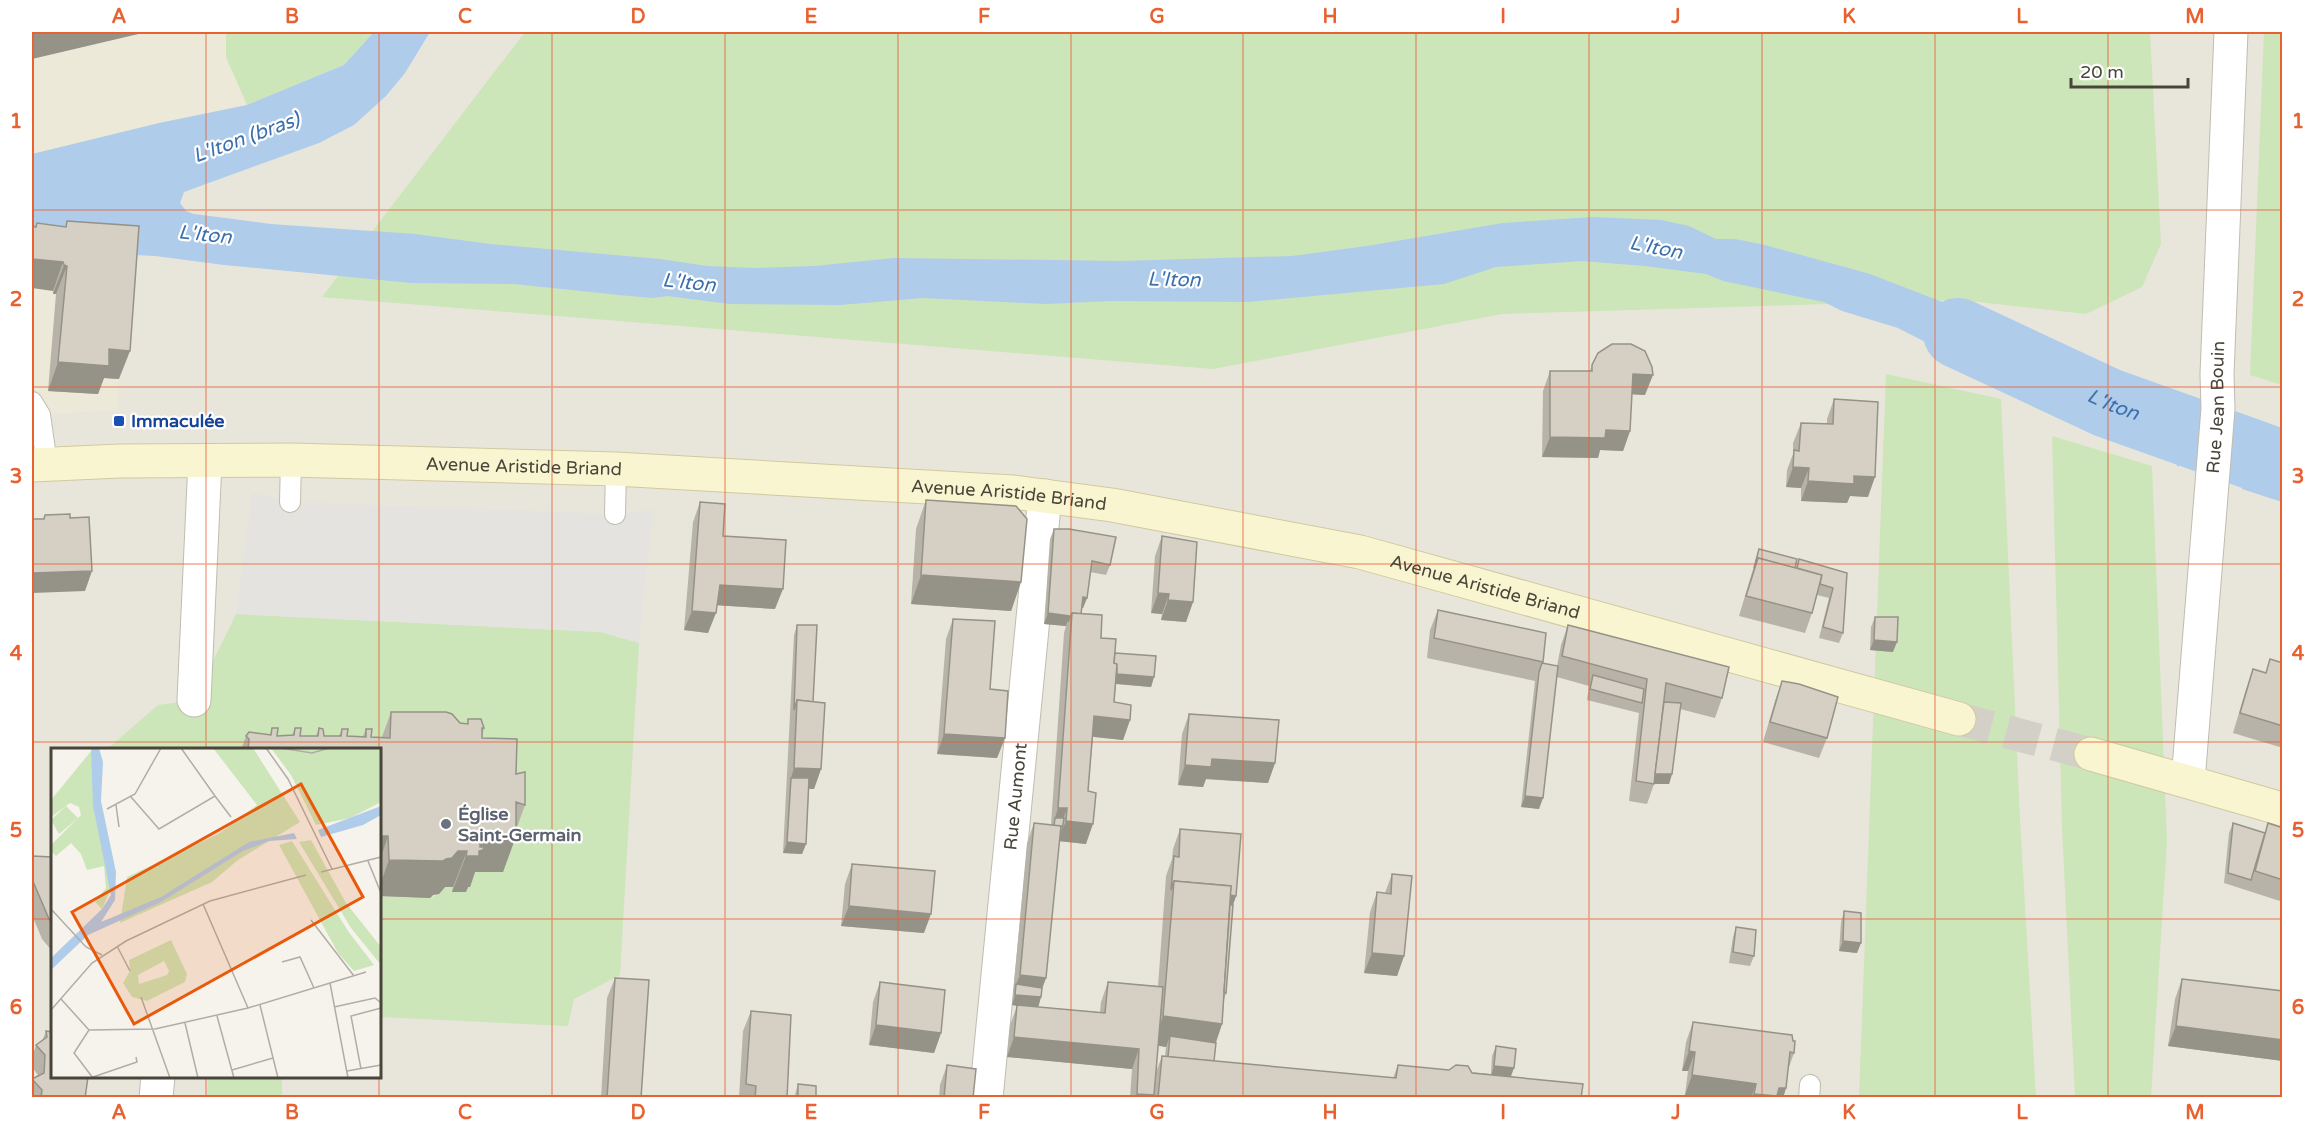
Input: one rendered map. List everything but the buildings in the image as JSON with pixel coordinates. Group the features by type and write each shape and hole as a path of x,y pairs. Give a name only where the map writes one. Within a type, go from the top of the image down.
{"main road":[{"name":"Avenue Aristide Briand","path":"39,465 120,461 291,460 616,469 1013,492 1045,496 1112,505 1360,552 1959,719"},
{"path":"2091,754 2283,809"}],"street":[{"name":"Rue Jean Bouin","path":"2188,781 2218,409 2217,374 2230,32"},
{"path":"194,700 205,461"},
{"name":"Rue Aumont","path":"986,1098 1045,496"},
{"path":"156,1098 158,1078"}],"lane":[{"path":"32,402 40,416 39,465"},
{"path":"290,502 291,460"},
{"path":"615,514 616,469"}],"shaded area":[{"path":"32,32 2282,32 2282,1097 32,1097"},
{"path":"32,32 374,32 247,105 159,123 93,140 128,255 117,410 40,415 32,419"},
{"path":"252,493 290,502 615,514 653,510 639,643 601,632 236,614"}],"green space":[{"path":"226,32 374,32 344,65 247,105 226,57"},
{"path":"525,32 2150,32 2161,244 2142,287 2086,314 1961,300 1502,314 1213,369 322,297"},
{"path":"2264,32 2282,32 2282,385 2250,375"},
{"path":"1886,374 2001,399 2020,819 2036,1097 1859,1098"},
{"path":"2052,436 2152,466 2167,841 2151,1097 2075,1097 2062,827"},
{"path":"236,614 601,632 639,643 620,975 574,999 568,1026 381,1017 381,896 430,898 439,894 445,887 453,887 467,872 503,872 433,749 108,748 158,705 194,700"},
{"path":"208,1078 282,1078 282,1097 207,1097"}],"water":[{"name":"L'Iton (bras)","path":"374,32 430,32 405,73 386,96 354,125 319,143 184,192 180,203 186,211 271,224 415,234 490,244 660,259 707,266 754,268 814,266 894,258 1121,261 1292,256 1503,223 1593,217 1661,220 1689,226 1716,239 1735,239 1765,245 1870,274 2051,344 2044,403 1898,328 1842,311 1824,302 1723,281 1706,274 1582,261 1496,267 1444,284 1247,302 1111,301 1046,304 923,298 840,305 730,304 667,296 652,298 514,284 412,283 155,256 32,250 32,154 159,123 247,105 344,65"},
{"path":"2088,358 2184,404 2179,467 2173,461 2080,419 2082,383"},
{"path":"2246,423 2282,432 2282,502 2242,489"}],"waterway":[{"name":"L'Iton","path":"1958,333 2108,403 2282,465"}],"tunnel":[{"path":"1959,719 2091,754"}],"place":[{"name":"Immaculée","path":"119,421"},
{"name":"Église Saint-Germain","path":"446,824"}]}
